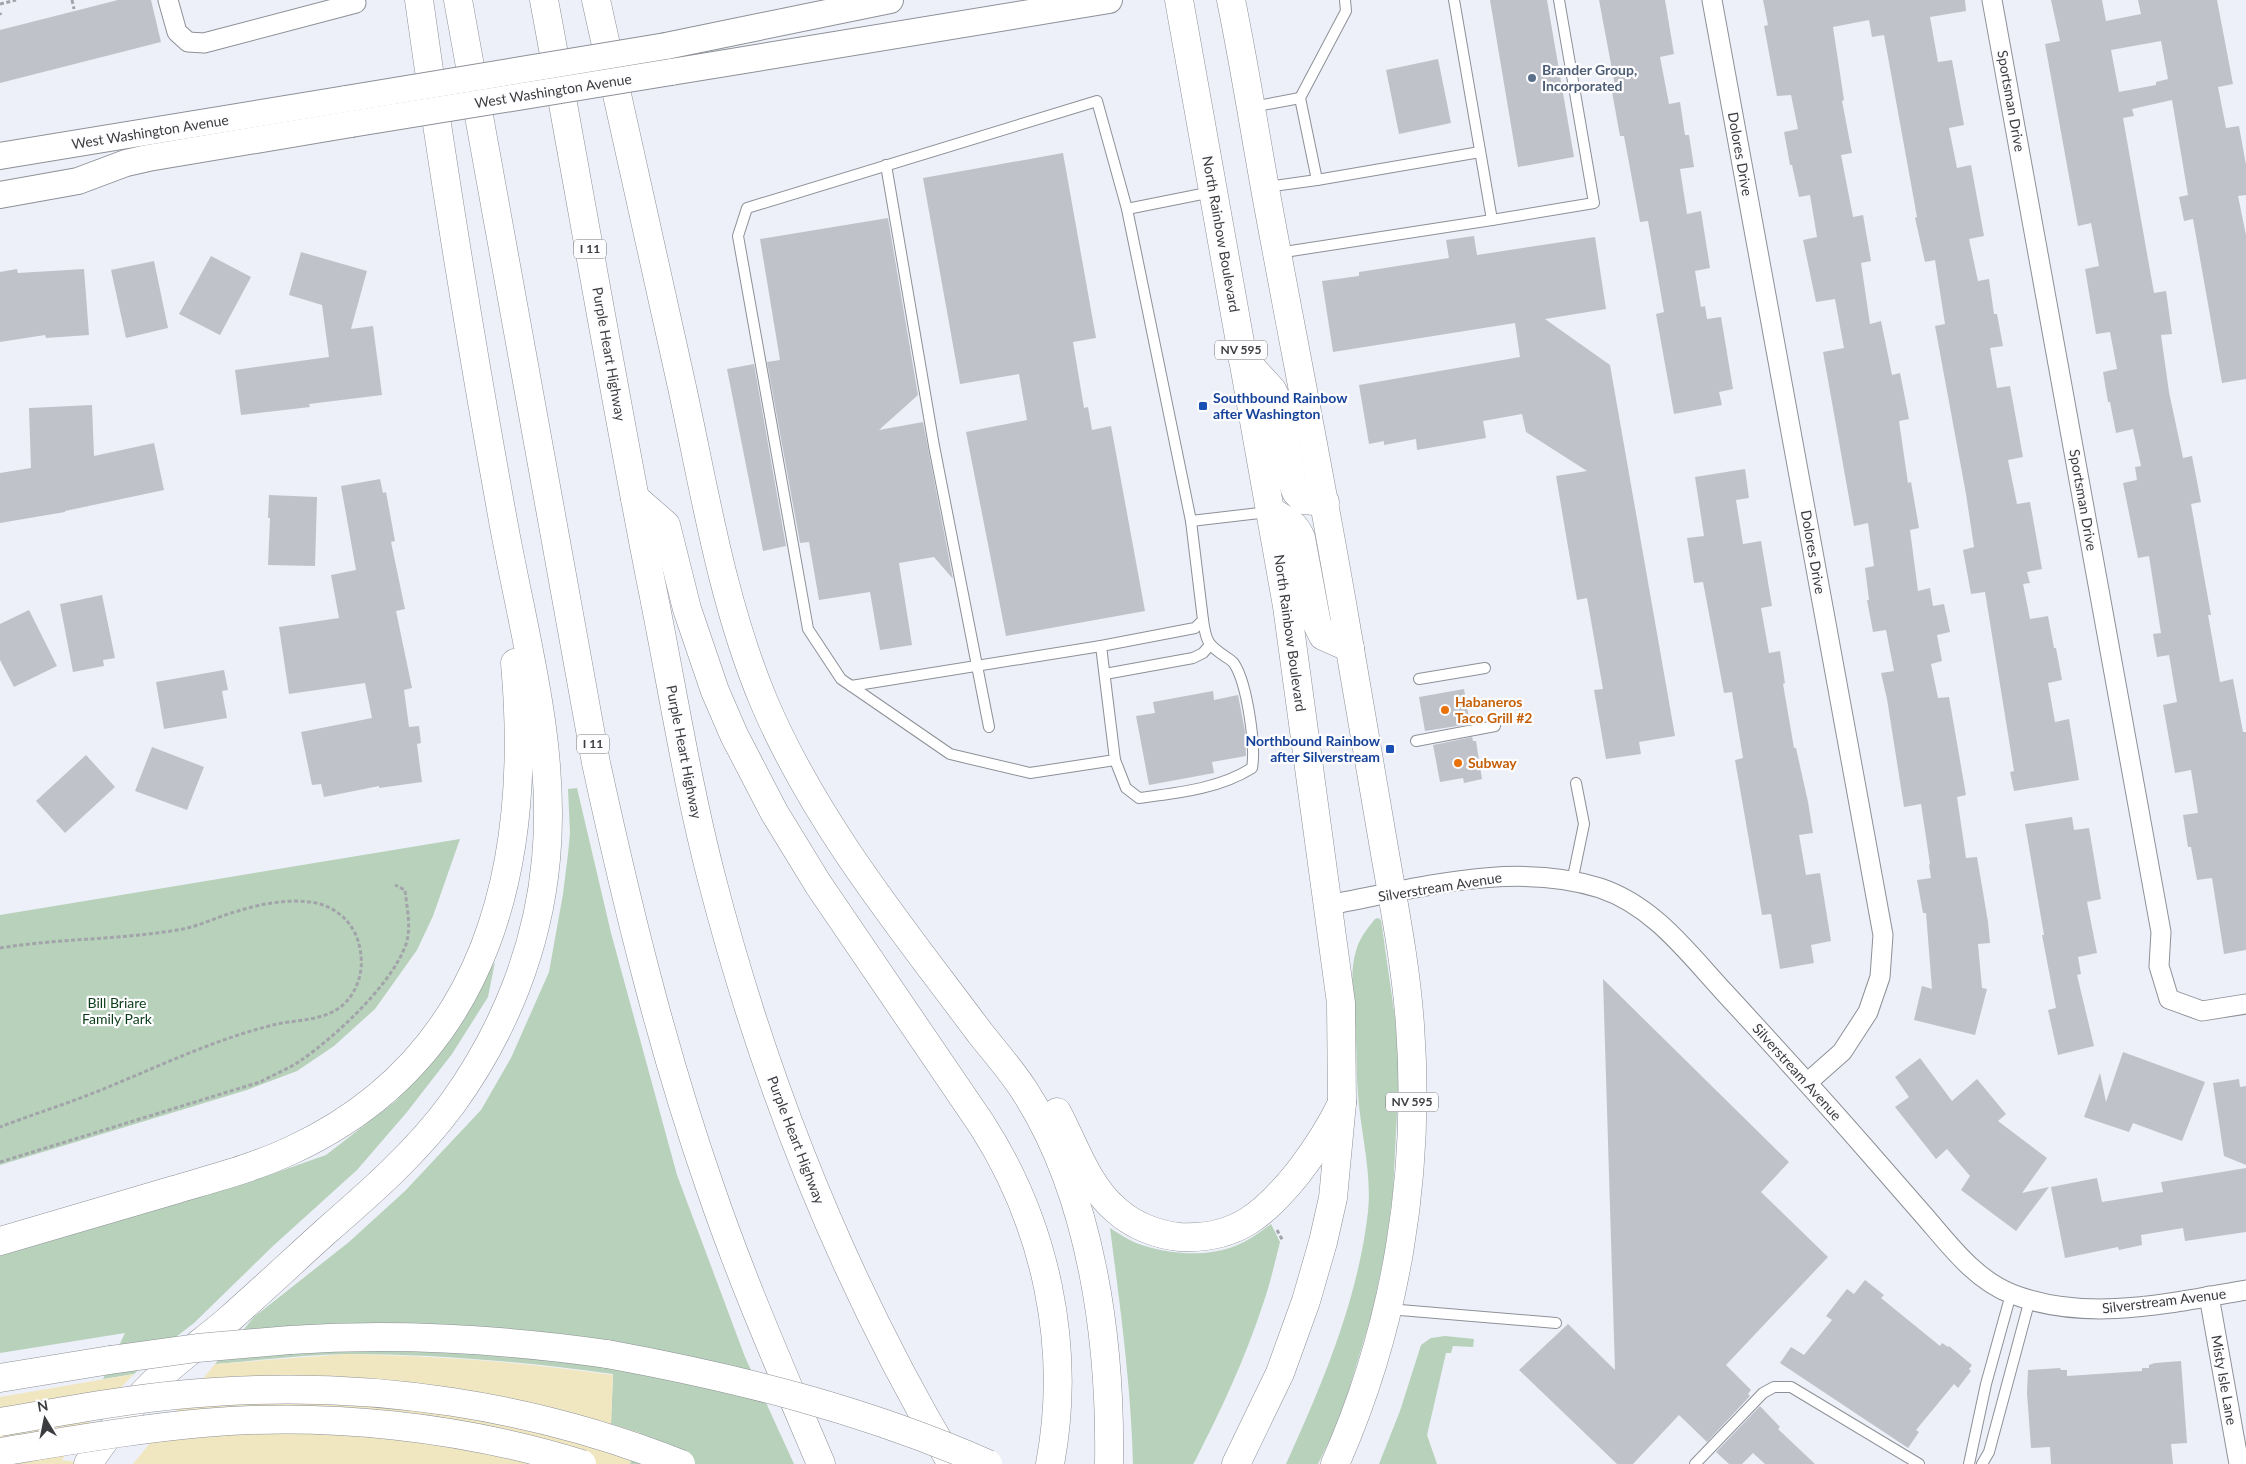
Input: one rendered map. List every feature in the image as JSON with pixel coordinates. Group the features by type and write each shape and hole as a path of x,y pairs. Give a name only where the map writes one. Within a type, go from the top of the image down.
{"main road":[{"path":"89,1463 115,1425 164,1373 222,1325 362,1200 421,1142 453,1102 477,1066 498,1028 516,988 530,946 540,904 548,839 548,795 539,708 502,514 448,200 419,0"},
{"name":"I 11","path":"458,0 596,763 618,863 668,1053 709,1186 755,1310 821,1464"},
{"name":"Purple Heart Highway","path":"544,0 635,498 700,833 721,915 758,1036 801,1158 850,1270 896,1363 952,1464"},
{"path":"596,0 712,530 732,608 754,674 795,767 830,828 910,939 1024,1089 1054,1147 1077,1208 1092,1272 1102,1336 1108,1401 1109,1464"},
{"name":"West Washington Avenue","path":"0,195 78,181 126,163 348,112 890,0"},
{"name":"West Washington Avenue","path":"0,156 670,72 1110,0"},
{"name":"North Rainbow Boulevard","path":"1179,0 1242,357 1272,512 1287,606 1341,1003 1342,1103 1333,1198 1315,1274 1280,1373 1236,1464"},
{"name":"NV 595","path":"1231,0 1325,502 1392,894 1405,976 1410,1024 1412,1087 1410,1180 1401,1248 1369,1377 1335,1464"},
{"path":"1242,357 1272,390 1277,400 1292,481 1296,492 1304,500 1325,502"},
{"path":"635,498 666,525 687,609 715,690 734,735 774,812 818,884 982,1125 1004,1161 1023,1200 1047,1280 1057,1352 1057,1405 1050,1464"},
{"path":"1272,512 1291,521 1297,528 1301,538 1317,624 1323,636 1350,648"},
{"path":"0,1241 239,1171 307,1143 355,1114 384,1091 412,1064 449,1018 472,978 491,935 506,879 514,830 518,767 518,696 502,514"},
{"path":"959,1003 1041,1087 1057,1112 1090,1177 1101,1194 1122,1215 1157,1232 1177,1237 1206,1237 1233,1230 1256,1218 1274,1202 1314,1153 1342,1103"},
{"path":"0,1378 177,1350 290,1340 360,1337 454,1339 540,1345 607,1354 710,1374 793,1394 914,1434 988,1464"},
{"path":"0,1422 124,1401 187,1394 271,1390 362,1392 420,1397 520,1415 596,1435 681,1464"},
{"path":"0,1452 170,1426 246,1420 304,1421 388,1426 445,1433 520,1448 582,1464"}],"street":[{"path":"168,0 177,32 188,42 204,44 356,2"},
{"name":"Dolores Drive","path":"1712,0 1883,935 1880,977 1868,1012 1842,1052 1808,1082"},
{"name":"Sportsman Drive","path":"1992,0 2161,932 2159,966 2169,999 2202,1010 2246,1004"},
{"name":"Silverstream Avenue","path":"1328,905 1479,879 1514,876 1550,877 1600,888 1633,902 1653,918 1808,1082 1953,1249 1980,1276 2011,1294 2051,1305 2095,1310 2246,1290"},
{"name":"Misty Isle Lane","path":"2208,1296 2239,1464"}],"lane":[{"path":"1317,180 1300,98 1346,11 1345,0"},
{"path":"1454,0 1492,220"},
{"path":"1277,253 1594,203 1559,0"},
{"path":"1251,108 1300,98"},
{"path":"1101,646 1115,760 1126,788 1139,798 1220,784 1237,778 1252,768 1254,756 1245,694 1239,676 1234,663 1209,646 1205,636 1191,522 1128,209 1097,101 747,208 738,236 808,629 841,679 950,754 1030,774 1115,760"},
{"path":"1265,187 1480,152"},
{"path":"886,165 934,446 989,726"},
{"path":"1128,209 1213,192"},
{"path":"1191,522 1272,512"},
{"path":"851,686 1101,646 1194,628 1203,620"},
{"path":"1105,674 1193,658 1203,653 1209,646"},
{"path":"1420,680 1485,668"},
{"path":"1416,741 1495,726"},
{"path":"1572,882 1584,824 1576,784"},
{"path":"1969,1464 1986,1384 2011,1294"},
{"path":"1982,1464 1989,1452 2030,1299"},
{"path":"1387,1309 1556,1324"},
{"path":"1695,1464 1763,1393 1782,1386 1791,1387 1919,1464"}],"path":[{"path":"0,4 16,0"},
{"path":"72,0 74,9"},
{"path":"0,1162 260,1082 299,1062 331,1037 384,984 405,946 408,918 405,890 395,885"},
{"path":"0,948 29,943 92,940 184,929 262,905 286,901 311,902 323,905 341,915 351,926 359,940 362,972 346,1002 321,1016 273,1025 231,1038 105,1089 0,1127"}],"green space":[{"path":"577,788 611,933 677,1175 745,1357 794,1464 630,1464 640,1433 611,1424 613,1374 481,1360 381,1354 315,1355 215,1364 254,1317 349,1242 405,1191 481,1110 511,1058 549,972 568,854 570,833 568,789"},
{"name":"Bill Briare Family Park","path":"460,839 433,916 417,950 375,1009 334,1046 297,1071 247,1090 0,1165 0,915"},
{"path":"1375,919 1381,920 1395,1018 1399,1073 1393,1192 1385,1251 1372,1313 1341,1416 1318,1464 1286,1464 1313,1404 1337,1341 1356,1277 1363,1245 1368,1212 1369,1183 1359,1110 1352,987 1354,960 1359,942"},
{"path":"495,962 488,997 452,1054 407,1112 357,1170 273,1246 194,1323 164,1346 134,1374 103,1379 125,1333 0,1353 0,1256 258,1179 326,1155 397,1100 444,1043"},
{"path":"1271,1224 1280,1242 1266,1296 1240,1364 1195,1461 1193,1464 1133,1464 1127,1375 1110,1228 1147,1247 1172,1252 1199,1253 1224,1250 1235,1246 1258,1234"},
{"path":"1445,1336 1474,1339 1473,1347 1453,1346 1451,1353 1446,1353 1427,1435 1437,1464 1379,1464 1400,1411 1421,1345 1431,1338"}],"sand":[{"path":"347,1354 480,1360 613,1375 611,1424 640,1433 630,1464 133,1464 215,1364"},
{"path":"134,1374 98,1411 62,1460 95,1464 0,1464 0,1397"}],"building":[{"path":"118,0 151,0 161,42 0,83 0,30"},
{"name":"Brander Group, Incorporated","path":"1490,0 1547,0 1574,157 1518,167"},
{"path":"1599,0 1665,0 1674,54 1660,57 1669,104 1680,102 1685,135 1689,135 1694,167 1680,169 1687,214 1701,211 1710,268 1695,271 1701,307 1705,306 1707,319 1721,317 1733,389 1719,392 1722,405 1674,414 1656,314 1664,312 1648,221 1640,222 1624,136 1620,136 1612,92 1616,91"},
{"path":"1763,0 1965,0 1966,11 1930,17 1938,62 1952,60 1964,125 1949,128 1957,168 1971,165 1984,236 1969,239 1978,281 1989,279 1994,314 1997,314 2003,346 1990,348 1997,388 2010,386 2023,457 2008,460 2017,504 2030,502 2042,569 2027,572 2030,583 2023,584 2030,619 2048,616 2062,680 2048,683 2055,722 2069,719 2079,780 2014,791 2010,772 2014,771 1985,592 1971,594 1963,550 1974,547 1935,326 1945,324 1935,260 1925,262 1915,218 1917,217 1884,35 1872,37 1869,20 1833,27 1844,100 1842,101 1852,153 1841,155 1853,217 1863,215 1871,261 1861,263 1870,324 1881,321 1892,375 1900,373 1909,419 1899,421 1908,483 1911,482 1919,528 1910,530 1918,591 1930,588 1933,606 1944,604 1950,632 1937,635 1942,661 1931,664 1938,698 1949,697 1966,795 1957,797 1966,858 1977,857 1988,922 1990,943 1978,944 1982,988 1987,989 1975,1035 1914,1020 1922,986 1932,989 1926,913 1923,913 1917,880 1931,878 1930,864 1921,804 1904,807 1887,699 1881,673 1894,671 1886,630 1873,632 1867,600 1869,600 1865,568 1874,566 1868,523 1854,526 1823,352 1844,348 1835,299 1816,302 1803,240 1817,237 1810,195 1799,197 1792,165 1790,165 1784,132 1798,129 1791,95 1777,96 1764,26 1768,25"},
{"path":"2051,0 2102,0 2106,21 2141,14 2138,0 2217,0 2233,84 2218,87 2226,128 2239,126 2246,165 2246,195 2238,196 2246,235 2246,379 2222,383 2193,219 2184,221 2179,197 2188,195 2172,100 2132,109 2134,116 2123,118 2154,293 2166,291 2172,334 2161,335 2169,392 2183,458 2192,456 2201,502 2191,504 2211,615 2208,615 2220,682 2233,679 2243,732 2246,732 2246,950 2224,954 2212,878 2197,880 2191,847 2188,847 2183,815 2198,813 2191,770 2175,773 2163,705 2177,702 2169,655 2157,657 2153,634 2161,633 2149,556 2138,558 2123,483 2137,480 2135,467 2141,466 2133,429 2116,433 2110,402 2108,402 2103,372 2117,369 2110,332 2096,334 2085,269 2099,266 2091,223 2078,226 2045,44 2060,41","holes":["2161,41 2168,79 2156,82 2156,85 2119,92 2111,50"]},
{"path":"1438,59 1451,123 1399,134 1386,70"},
{"path":"1063,153 1096,338 1073,342 1084,408 1088,407 1092,430 1111,426 1145,611 1006,636 966,432 1027,420 1019,374 960,384 923,178"},
{"path":"888,218 918,395 879,430 923,422 953,579 934,557 899,563 912,645 880,650 870,592 819,600 809,542 800,543 767,362 780,360 760,239"},
{"path":"1474,236 1477,255 1595,237 1606,309 1545,319 1610,365 1675,736 1639,742 1641,754 1606,759 1594,690 1603,689 1587,598 1577,600 1556,476 1587,471 1526,432 1522,414 1483,421 1486,438 1417,450 1416,439 1384,445 1384,441 1369,444 1359,385 1520,357 1515,323 1333,352 1322,281 1359,276 1359,272 1449,258 1446,240"},
{"path":"301,252 367,271 351,329 373,326 382,395 309,404 310,407 241,415 235,370 329,357 322,305 289,295"},
{"path":"211,256 251,277 220,335 179,314"},
{"path":"154,261 168,328 126,338 111,270"},
{"path":"17,269 18,273 84,269 89,335 46,338 45,335 0,342 0,272"},
{"path":"754,364 786,546 763,551 727,369"},
{"path":"92,405 94,456 154,443 164,490 65,512 0,523 0,473 31,468 29,408"},
{"path":"1745,469 1749,498 1736,500 1743,544 1761,541 1772,606 1761,608 1769,653 1780,651 1785,683 1783,684 1794,748 1796,748 1813,833 1799,835 1806,875 1820,873 1831,941 1811,945 1814,963 1780,969 1771,914 1762,915 1735,760 1743,758 1732,692 1724,693 1703,582 1694,583 1687,538 1704,536 1695,477"},
{"path":"380,479 383,493 386,492 395,541 391,542 405,609 396,611 412,688 404,690 409,727 419,726 421,743 417,744 422,782 379,788 379,786 324,797 321,784 312,785 301,732 372,718 365,683 289,694 279,627 339,618 331,575 356,570 341,486"},
{"path":"269,495 317,497 315,566 268,565"},
{"path":"102,595 115,658 103,660 104,666 73,672 60,604"},
{"path":"29,610 57,666 14,687 0,660 0,624"},
{"path":"224,670 228,690 222,691 227,718 164,729 156,682"},
{"name":"Habaneros Taco Grill #2","path":"1464,689 1470,724 1425,731 1419,697"},
{"path":"1213,691 1214,700 1238,695 1245,731 1246,756 1212,762 1214,773 1149,785 1136,716 1155,713 1153,702"},
{"name":"Subway","path":"1472,737 1473,741 1476,741 1482,779 1464,783 1463,778 1440,782 1433,745"},
{"path":"152,747 204,767 187,810 135,791"},
{"path":"86,755 115,787 65,833 36,801"},
{"path":"2072,817 2074,830 2089,828 2101,899 2087,902 2097,953 2078,957 2081,974 2077,975 2094,1046 2058,1055 2048,1010 2056,1008 2042,935 2044,935 2025,824"},
{"path":"1603,979 1789,1162 1761,1192 1828,1257 1726,1365 1751,1390 1748,1394 1750,1396 1707,1442 1679,1415 1633,1464 1617,1464 1519,1370 1568,1324 1615,1370"},
{"path":"2123,1052 2205,1082 2182,1141 2133,1123 2129,1132 2084,1117 2100,1073 2106,1102"},
{"path":"1920,1058 1952,1101 1977,1079 2006,1114 1998,1121 2047,1158 2022,1193 2049,1187 2016,1231 1961,1190 1970,1176 1947,1149 1936,1159 1895,1107 1909,1097 1895,1077"},
{"path":"2239,1079 2240,1087 2246,1086 2246,1165 2224,1156 2213,1083"},
{"path":"2246,1168 2246,1232 2185,1241 2183,1228 2141,1235 2142,1245 2119,1250 2118,1247 2065,1258 2051,1187 2097,1178 2102,1202 2163,1192 2161,1182"},
{"path":"1865,1280 1884,1295 1881,1298 1940,1346 1942,1343 1949,1346 1972,1365 1969,1369 1971,1371 1958,1388 1954,1384 1916,1430 1919,1432 1908,1448 1780,1363 1791,1347 1804,1355 1832,1320 1826,1316 1847,1289 1854,1294"},
{"path":"2181,1361 2187,1443 2171,1444 2173,1464 2051,1464 2050,1447 2031,1448 2027,1393 2028,1370 2060,1368 2061,1370 2067,1370 2067,1376 2142,1371 2142,1368 2149,1368 2149,1365 2155,1363"},
{"path":"1760,1406 1780,1427 1778,1429 1815,1464 1765,1464 1753,1453 1742,1464 1729,1464 1716,1452"}],"place":[{"name":"Brander Group, Incorporated","path":"1532,78"},
{"name":"Southbound Rainbow after Washington","path":"1203,406"},
{"name":"Habaneros Taco Grill #2","path":"1445,710"},
{"name":"Northbound Rainbow after Silverstream","path":"1390,749"},
{"name":"Subway","path":"1458,763"}]}
